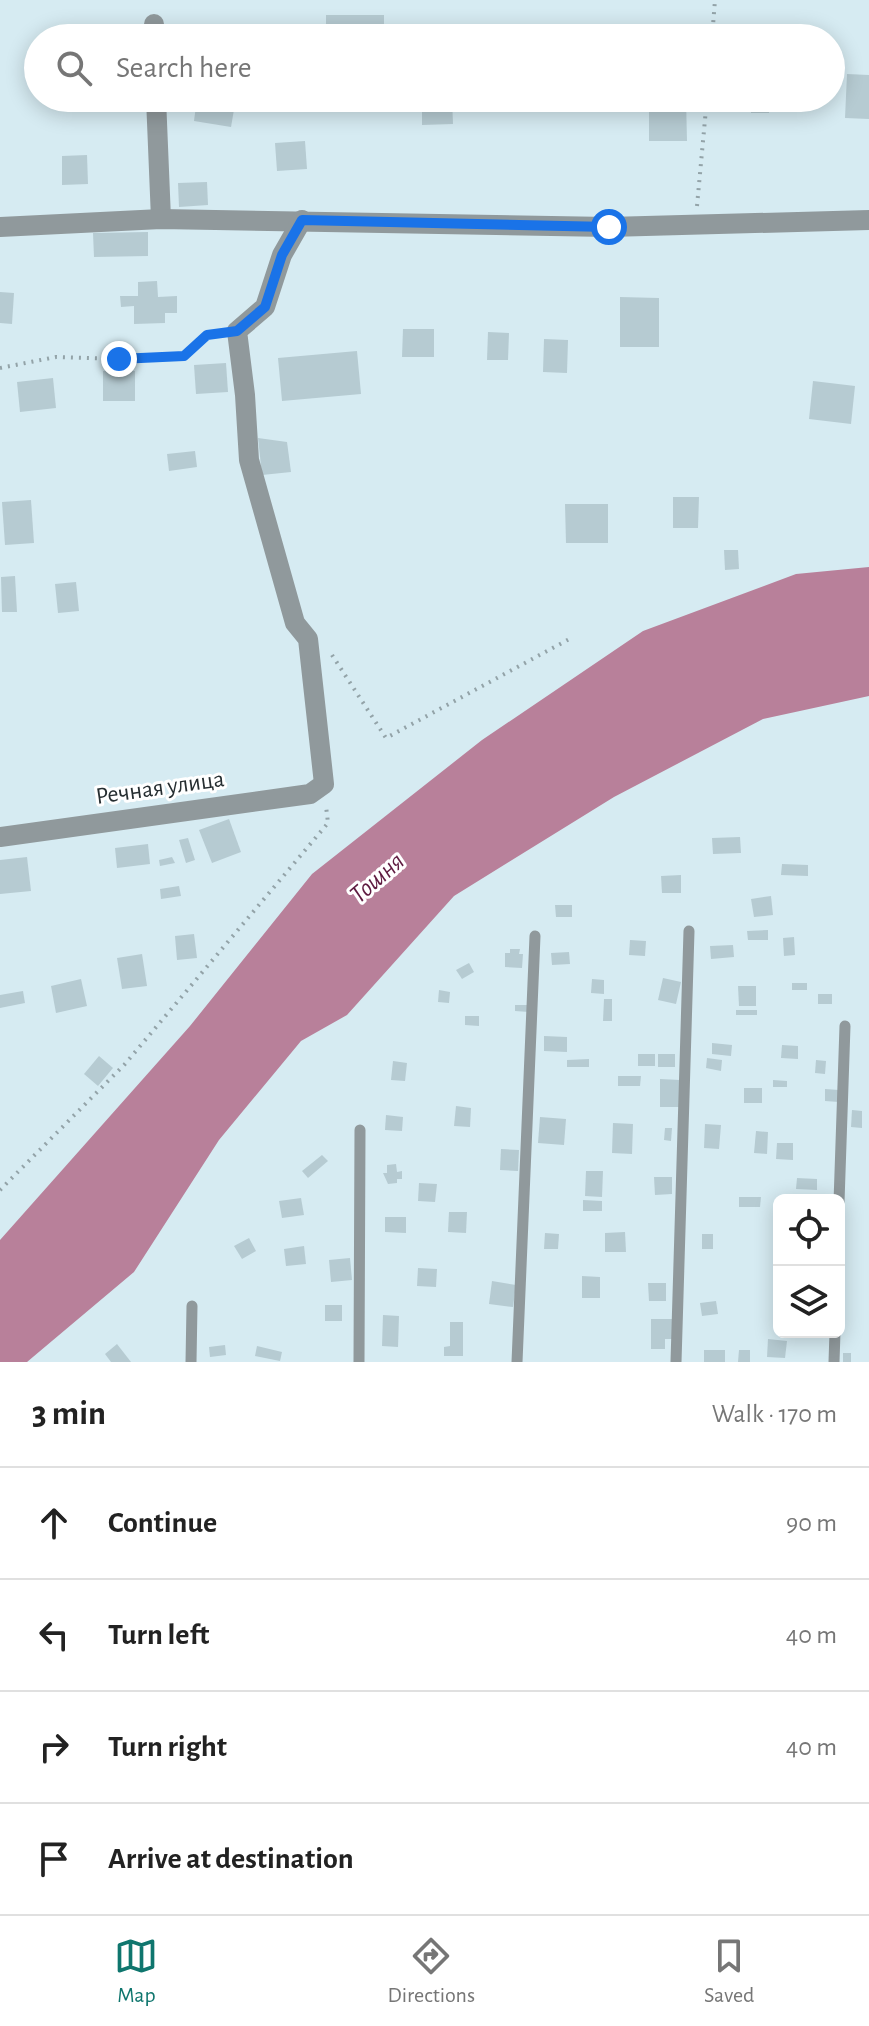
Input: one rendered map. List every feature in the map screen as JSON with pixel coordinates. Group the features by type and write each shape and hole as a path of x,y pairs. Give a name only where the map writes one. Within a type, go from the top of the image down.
{"street":[{"path":"157,112 161,219"},
{"path":"0,227 161,219 609,227 869,220"},
{"path":"302,220 282,255 265,307 237,331 249,460 295,623 308,639 324,784"},
{"name":"Речная улица","path":"0,837 310,794 324,784"}],"lane":[{"path":"676,1362 689,931"},
{"path":"517,1362 535,936"},
{"path":"839,1194 845,1026"},
{"path":"359,1362 360,1130"},
{"path":"191,1362 192,1306"},
{"path":"834,1362 835,1338"}],"path":[{"path":"713,24 715,0"},
{"path":"696,224 706,112"},
{"path":"0,368 56,357 119,359 184,356 207,335 237,331"},
{"path":"329,650 386,738 573,637"},
{"path":"0,1190 125,1064 328,823 324,784"}],"water":[{"name":"Тошня","path":"869,567 869,696 763,719 614,797 454,896 347,1015 301,1041 219,1140 134,1272 27,1362 0,1362 0,1240 190,1026 312,874 482,740 643,631 796,574"}],"building":[{"path":"326,15 384,15 384,24 326,24"},
{"path":"847,74 869,75 869,119 845,118"},
{"path":"195,112 234,112 231,127 194,121"},
{"path":"422,112 453,112 453,124 422,125"},
{"path":"649,112 686,112 687,141 649,141"},
{"path":"305,141 307,169 277,171 275,143"},
{"path":"87,155 88,184 62,185 62,156"},
{"path":"207,182 208,205 179,207 178,183"},
{"path":"148,232 148,256 94,257 93,233"},
{"path":"157,281 158,297 177,296 177,313 165,313 165,323 134,324 134,306 121,307 120,296 138,296 138,282"},
{"path":"0,292 14,293 12,324 0,323"},
{"path":"620,297 659,298 659,347 620,347"},
{"path":"403,329 434,329 434,357 402,357"},
{"path":"488,332 509,333 508,360 487,360"},
{"path":"544,339 568,340 567,373 543,372"},
{"path":"357,351 361,394 282,401 278,358"},
{"path":"226,363 228,392 196,394 194,365"},
{"path":"103,371 135,371 135,401 103,401"},
{"path":"53,378 56,408 20,412 17,382"},
{"path":"813,381 855,386 851,424 809,419"},
{"path":"258,438 287,442 291,472 262,475"},
{"path":"195,451 197,467 169,471 167,454"},
{"path":"673,497 699,497 698,528 673,528"},
{"path":"31,500 34,543 5,545 2,502"},
{"path":"565,504 608,504 608,543 566,543"},
{"path":"724,550 738,550 739,569 725,570"},
{"path":"15,576 17,612 2,612 1,577"},
{"path":"76,582 79,611 58,613 55,584"},
{"path":"229,819 241,852 212,863 199,830"},
{"path":"740,837 741,853 713,854 712,838"},
{"path":"188,838 195,860 186,863 179,840"},
{"path":"148,844 150,864 117,868 115,848"},
{"path":"27,857 31,891 0,894 0,860"},
{"path":"172,857 175,863 160,866 159,860"},
{"path":"782,864 808,865 808,876 781,875"},
{"path":"681,875 681,893 662,893 661,876"},
{"path":"179,886 181,896 161,899 160,889"},
{"path":"771,896 773,915 754,917 751,899"},
{"path":"555,905 572,905 572,917 556,917"},
{"path":"768,930 768,940 748,940 747,931"},
{"path":"194,934 197,958 177,960 175,936"},
{"path":"794,937 795,955 784,956 783,938"},
{"path":"630,940 646,941 645,956 629,955"},
{"path":"733,945 734,957 711,959 710,946"},
{"path":"510,949 520,949 519,954 523,954 522,968 505,967 505,953 510,953"},
{"path":"569,952 570,964 552,965 551,953"},
{"path":"142,954 147,986 122,989 117,958"},
{"path":"469,963 474,972 462,979 456,970"},
{"path":"663,978 681,982 676,1004 658,1000"},
{"path":"81,979 87,1006 56,1013 51,986"},
{"path":"592,979 604,980 604,994 591,993"},
{"path":"792,983 807,983 807,990 792,990"},
{"path":"738,986 756,986 756,1006 739,1006"},
{"path":"439,990 450,992 449,1003 438,1002"},
{"path":"23,991 25,1003 0,1008 0,995"},
{"path":"818,994 832,994 832,1004 818,1004"},
{"path":"604,999 612,999 612,1021 603,1021"},
{"path":"515,1005 529,1005 529,1012 515,1011"},
{"path":"736,1010 757,1010 757,1015 736,1015"},
{"path":"465,1016 479,1016 479,1026 465,1025"},
{"path":"544,1036 567,1037 567,1052 544,1051"},
{"path":"712,1043 732,1045 731,1056 712,1054"},
{"path":"782,1045 798,1046 798,1059 781,1058"},
{"path":"638,1054 655,1054 655,1066 638,1066"},
{"path":"658,1054 675,1054 675,1067 658,1067"},
{"path":"99,1056 113,1068 98,1086 84,1074"},
{"path":"707,1058 722,1060 721,1071 706,1068"},
{"path":"589,1059 589,1067 567,1067 567,1060"},
{"path":"816,1060 826,1061 825,1074 815,1073"},
{"path":"393,1061 407,1063 405,1081 391,1080"},
{"path":"618,1076 641,1076 640,1086 618,1086"},
{"path":"660,1079 680,1080 679,1107 660,1107"},
{"path":"773,1080 787,1081 787,1087 773,1087"},
{"path":"744,1088 762,1088 762,1103 744,1103"},
{"path":"825,1089 839,1090 839,1102 825,1101"},
{"path":"456,1106 471,1108 470,1127 454,1126"},
{"path":"852,1110 862,1111 862,1128 851,1127"},
{"path":"386,1115 403,1117 402,1131 385,1130"},
{"path":"540,1117 566,1119 564,1145 538,1143"},
{"path":"613,1123 633,1124 632,1154 612,1153"},
{"path":"705,1124 721,1125 719,1149 704,1148"},
{"path":"665,1128 672,1128 671,1141 664,1140"},
{"path":"756,1131 768,1132 767,1154 754,1153"},
{"path":"777,1143 793,1143 793,1160 776,1159"},
{"path":"501,1149 519,1150 518,1171 500,1170"},
{"path":"322,1155 328,1161 308,1178 302,1171"},
{"path":"396,1164 397,1172 402,1171 402,1179 388,1184 383,1173 387,1173 387,1165"},
{"path":"586,1171 603,1171 602,1197 585,1196"},
{"path":"654,1177 672,1177 672,1194 655,1195"},
{"path":"797,1178 817,1179 817,1190 796,1189"},
{"path":"419,1183 437,1184 435,1202 418,1201"},
{"path":"739,1197 761,1197 760,1207 739,1207"},
{"path":"301,1198 304,1215 282,1218 279,1201"},
{"path":"583,1200 602,1201 602,1211 583,1211"},
{"path":"449,1212 467,1212 466,1233 448,1232"},
{"path":"385,1217 406,1217 406,1233 385,1232"},
{"path":"625,1232 626,1252 605,1252 605,1233"},
{"path":"545,1233 559,1234 558,1249 544,1249"},
{"path":"702,1234 713,1234 713,1249 702,1249"},
{"path":"249,1238 256,1251 242,1259 234,1246"},
{"path":"304,1246 306,1264 286,1266 284,1249"},
{"path":"350,1258 352,1280 331,1282 329,1260"},
{"path":"418,1268 437,1269 436,1287 417,1286"},
{"path":"582,1276 600,1277 600,1298 582,1298"},
{"path":"492,1281 516,1285 513,1307 489,1304"},
{"path":"648,1283 666,1283 666,1301 649,1301"},
{"path":"716,1301 718,1314 702,1316 700,1303"},
{"path":"325,1305 342,1305 342,1321 325,1321"},
{"path":"383,1315 399,1316 398,1347 382,1346"},
{"path":"651,1319 674,1319 674,1339 665,1339 665,1349 651,1349"},
{"path":"450,1322 463,1322 463,1356 444,1356 444,1347 450,1346"},
{"path":"768,1339 787,1341 785,1358 767,1357"},
{"path":"117,1344 131,1362 111,1362 105,1354"},
{"path":"225,1345 226,1355 210,1357 209,1347"},
{"path":"257,1346 282,1352 280,1361 255,1356"},
{"path":"704,1350 725,1350 725,1362 704,1362"},
{"path":"739,1350 750,1350 750,1362 738,1362"},
{"path":"843,1353 851,1353 851,1362 843,1362"}],"route":[{"path":"119,359 184,356 207,335 237,331 265,307 282,255 302,220 609,227"}]}
